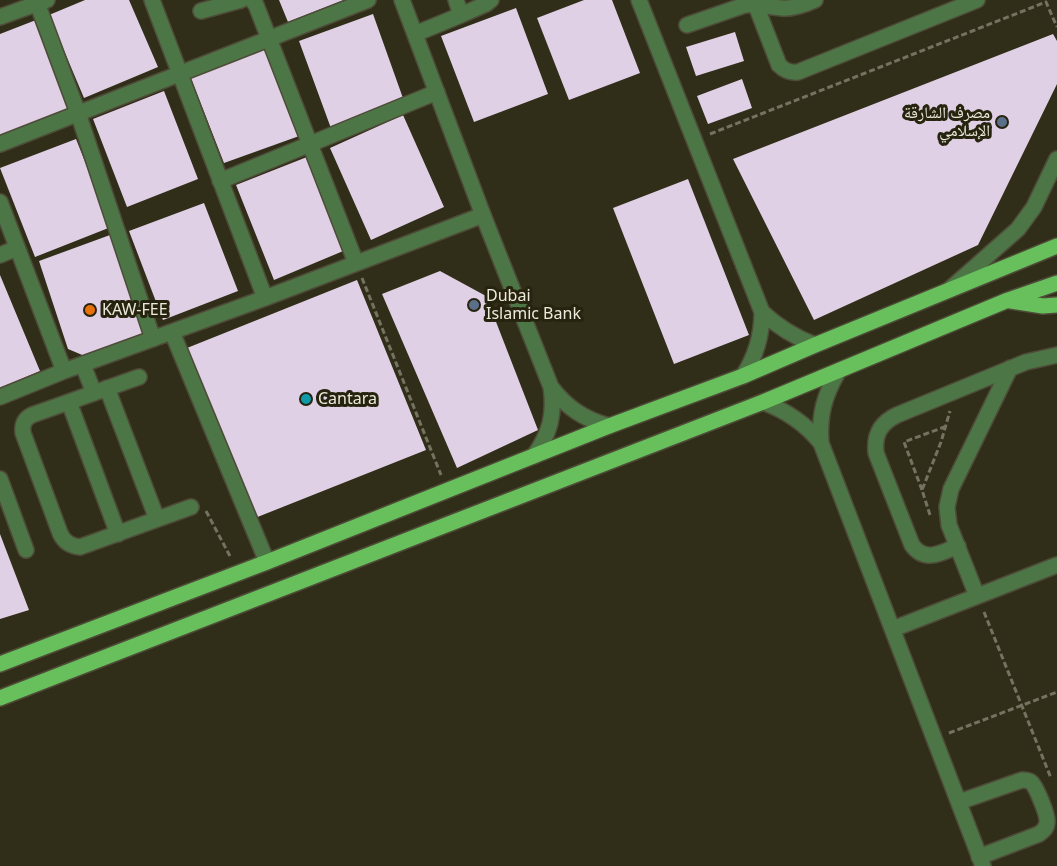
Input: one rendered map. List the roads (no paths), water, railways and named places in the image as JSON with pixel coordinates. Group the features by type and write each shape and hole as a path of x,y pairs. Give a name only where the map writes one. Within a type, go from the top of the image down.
{"main road":[{"path":"0,664 239,573 609,426 743,376 1057,246"},
{"path":"0,698 763,402 1008,300 1057,283"},
{"path":"1008,300 1043,306 1057,305"}],"street":[{"path":"152,0 265,298"},
{"path":"201,11 241,0"},
{"path":"252,0 256,5 356,263"},
{"path":"0,144 368,0"},
{"path":"402,0 551,387 552,417 548,431 534,456"},
{"path":"415,34 458,7 486,4 491,0"},
{"path":"639,0 762,312 762,326 756,352 743,376"},
{"path":"687,25 755,3 792,8 815,0"},
{"path":"755,3 779,65 783,69 798,72 977,0"},
{"path":"0,17 40,1 153,339"},
{"path":"220,181 436,92"},
{"path":"948,290 1018,229 1034,207 1057,159"},
{"path":"0,202 64,371"},
{"path":"0,397 483,215"},
{"path":"0,255 17,248"},
{"path":"762,312 792,335 816,345"},
{"path":"172,332 267,562"},
{"path":"958,546 927,556 915,550 876,453 875,443 881,426 888,419 1010,368 1057,355"},
{"path":"83,365 100,391 157,519"},
{"path":"977,596 947,516 948,498 1010,368"},
{"path":"838,372 821,413 821,443 981,862 1039,834 1047,822 1034,785 1026,780 959,802"},
{"path":"139,377 28,417 23,424 22,429 60,533 68,544 80,547 191,507"},
{"path":"551,387 570,408 582,416 609,426"},
{"path":"69,402 118,534"},
{"path":"763,402 783,410 801,422 821,443"},
{"path":"0,479 26,550"},
{"path":"892,629 1057,565"}],"place":[{"name":"مصرف الشارقة الإسلامي","path":"1002,122"},
{"name":"Dubai Islamic Bank","path":"474,305"},
{"name":"KAW-FEE","path":"90,310"},
{"name":"Cantara","path":"306,399"}]}
